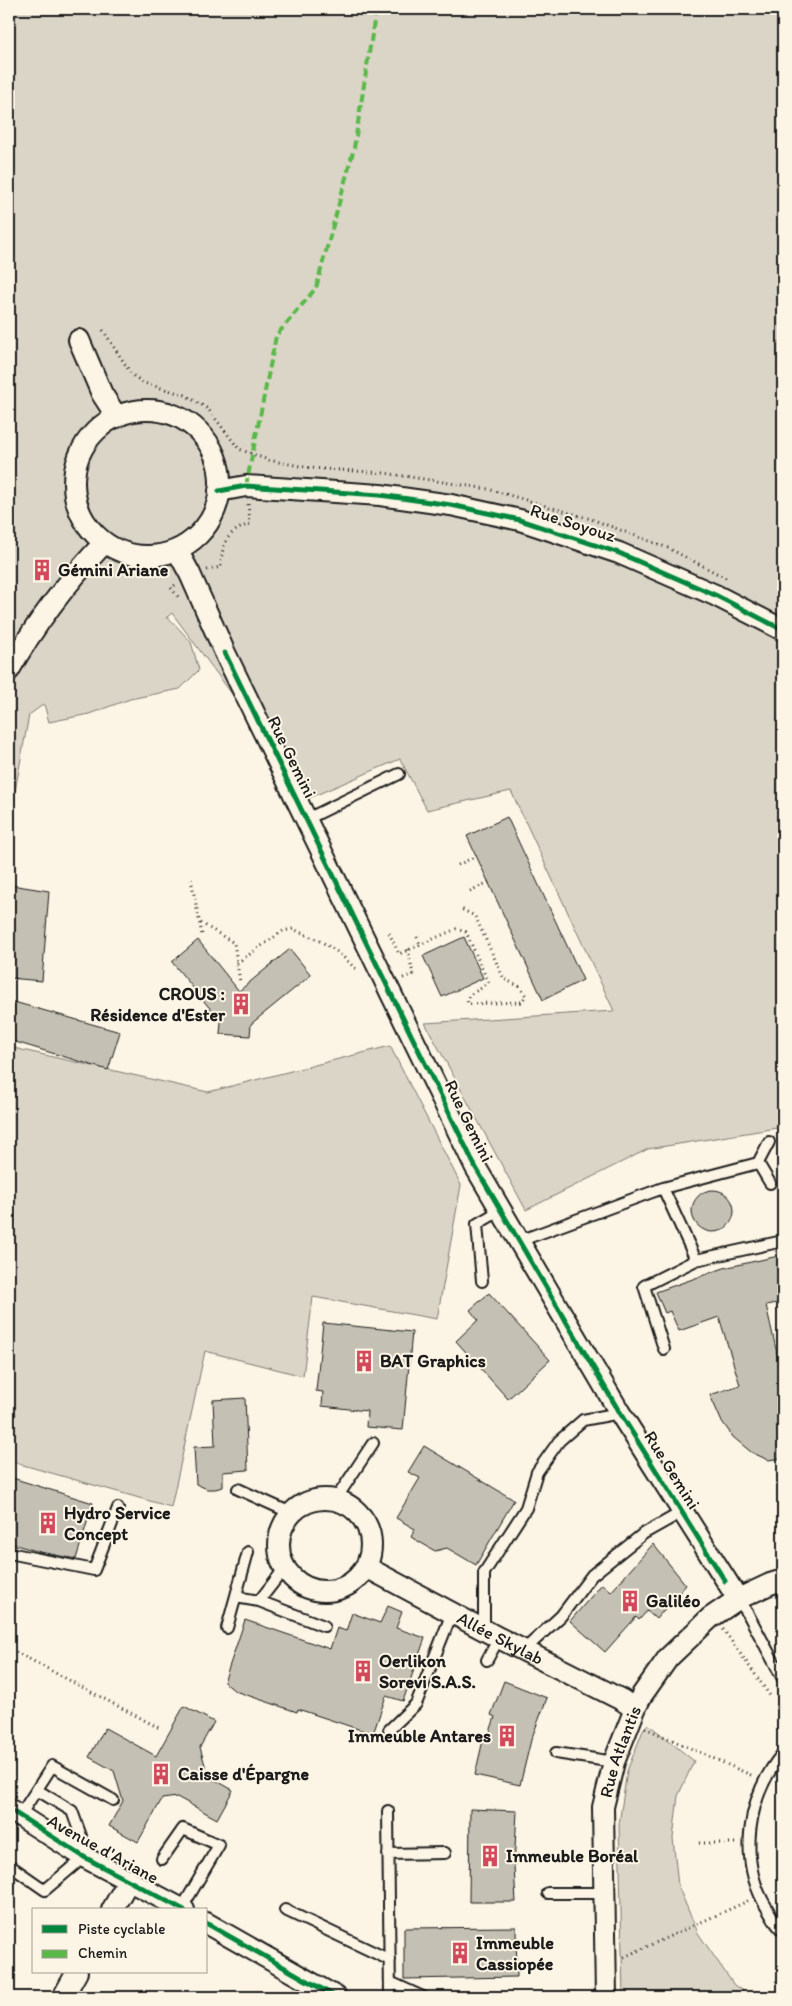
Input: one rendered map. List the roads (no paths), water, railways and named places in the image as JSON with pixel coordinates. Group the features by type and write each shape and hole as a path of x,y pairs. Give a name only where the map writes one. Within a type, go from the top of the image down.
{"street":[{"path":"79,340 102,394 117,417"},
{"path":"154,411 167,413 190,424 207,442 213,454 219,478 219,491 217,503 206,526 188,544 177,550 152,556 140,556 127,554 104,543 95,535 80,514 74,489 74,476 78,458 87,441 96,431 117,417 129,412 154,411"},
{"name":"Rue Soyouz","path":"219,491 246,486 380,495 451,505 520,520 619,553 715,595 783,630"},
{"path":"9,670 26,640 84,564 104,543"},
{"name":"Rue Gemini","path":"177,550 190,574 225,653 476,1168 620,1413 738,1599"},
{"path":"320,1498 336,1500 348,1505 359,1514 367,1526 371,1539 371,1553 366,1567 358,1578 346,1586 333,1591 319,1592 305,1588 293,1580 284,1569 279,1555 278,1540 282,1525 291,1512 304,1503 320,1498"},
{"name":"Allée Skylab","path":"366,1567 622,1700 635,1709"},
{"name":"Rue Atlantis","path":"606,1997 603,1807 614,1762 635,1709 642,1695 668,1658 710,1618 738,1599 770,1584 780,1589"},
{"name":"Avenue d'Ariane","path":"14,1813 84,1857 181,1908"},
{"path":"113,1908 129,1880"},
{"path":"208,1924 336,1997"},
{"path":"63,1997 76,1974"}],"lane":[{"path":"307,819 399,774"},
{"path":"519,1241 663,1188 758,1163 768,1142"},
{"path":"758,1163 770,1183"},
{"path":"663,1188 696,1260"},
{"path":"482,1281 477,1224 501,1210"},
{"path":"664,1349 644,1286 696,1260 783,1241"},
{"path":"487,1660 492,1634 484,1573 526,1508 537,1472 558,1441 583,1420 620,1413"},
{"path":"336,1500 373,1443"},
{"path":"238,1489 291,1512"},
{"path":"9,1553 94,1570 118,1508"},
{"path":"524,1650 560,1616 592,1576 644,1534 682,1512"},
{"path":"227,1628 248,1552"},
{"path":"259,1601 284,1569"},
{"path":"236,1597 259,1601 324,1626"},
{"path":"738,1599 783,1679"},
{"path":"389,1730 416,1704 452,1612"},
{"path":"556,1753 614,1762"},
{"path":"783,1753 764,1781 750,1819 748,1853 759,1896 778,1927 783,1931"},
{"path":"14,1813 38,1790 52,1766 113,1800"},
{"path":"9,1865 45,1890 84,1857 72,1811 38,1790"},
{"path":"388,1811 390,1997"},
{"path":"162,1859 183,1829 219,1845 184,1908"},
{"path":"388,1854 446,1853"},
{"path":"548,1893 604,1893"},
{"path":"284,1910 390,1960"},
{"path":"390,1982 423,1997"}],"place":[{"name":"Gémini Ariane","path":"42,570"},
{"name":"CROUS : Résidence d'Ester","path":"241,1004"},
{"name":"BAT Graphics","path":"364,1361"},
{"name":"Hydro Service Concept","path":"48,1523"},
{"name":"Galiléo","path":"630,1601"},
{"name":"Oerlikon Sorevi S.A.S.","path":"363,1671"},
{"name":"Immeuble Antares","path":"507,1736"},
{"name":"Caisse d'Épargne","path":"161,1774"},
{"name":"Immeuble Boréal","path":"490,1856"},
{"name":"Immeuble Cassiopée","path":"460,1953"}]}
